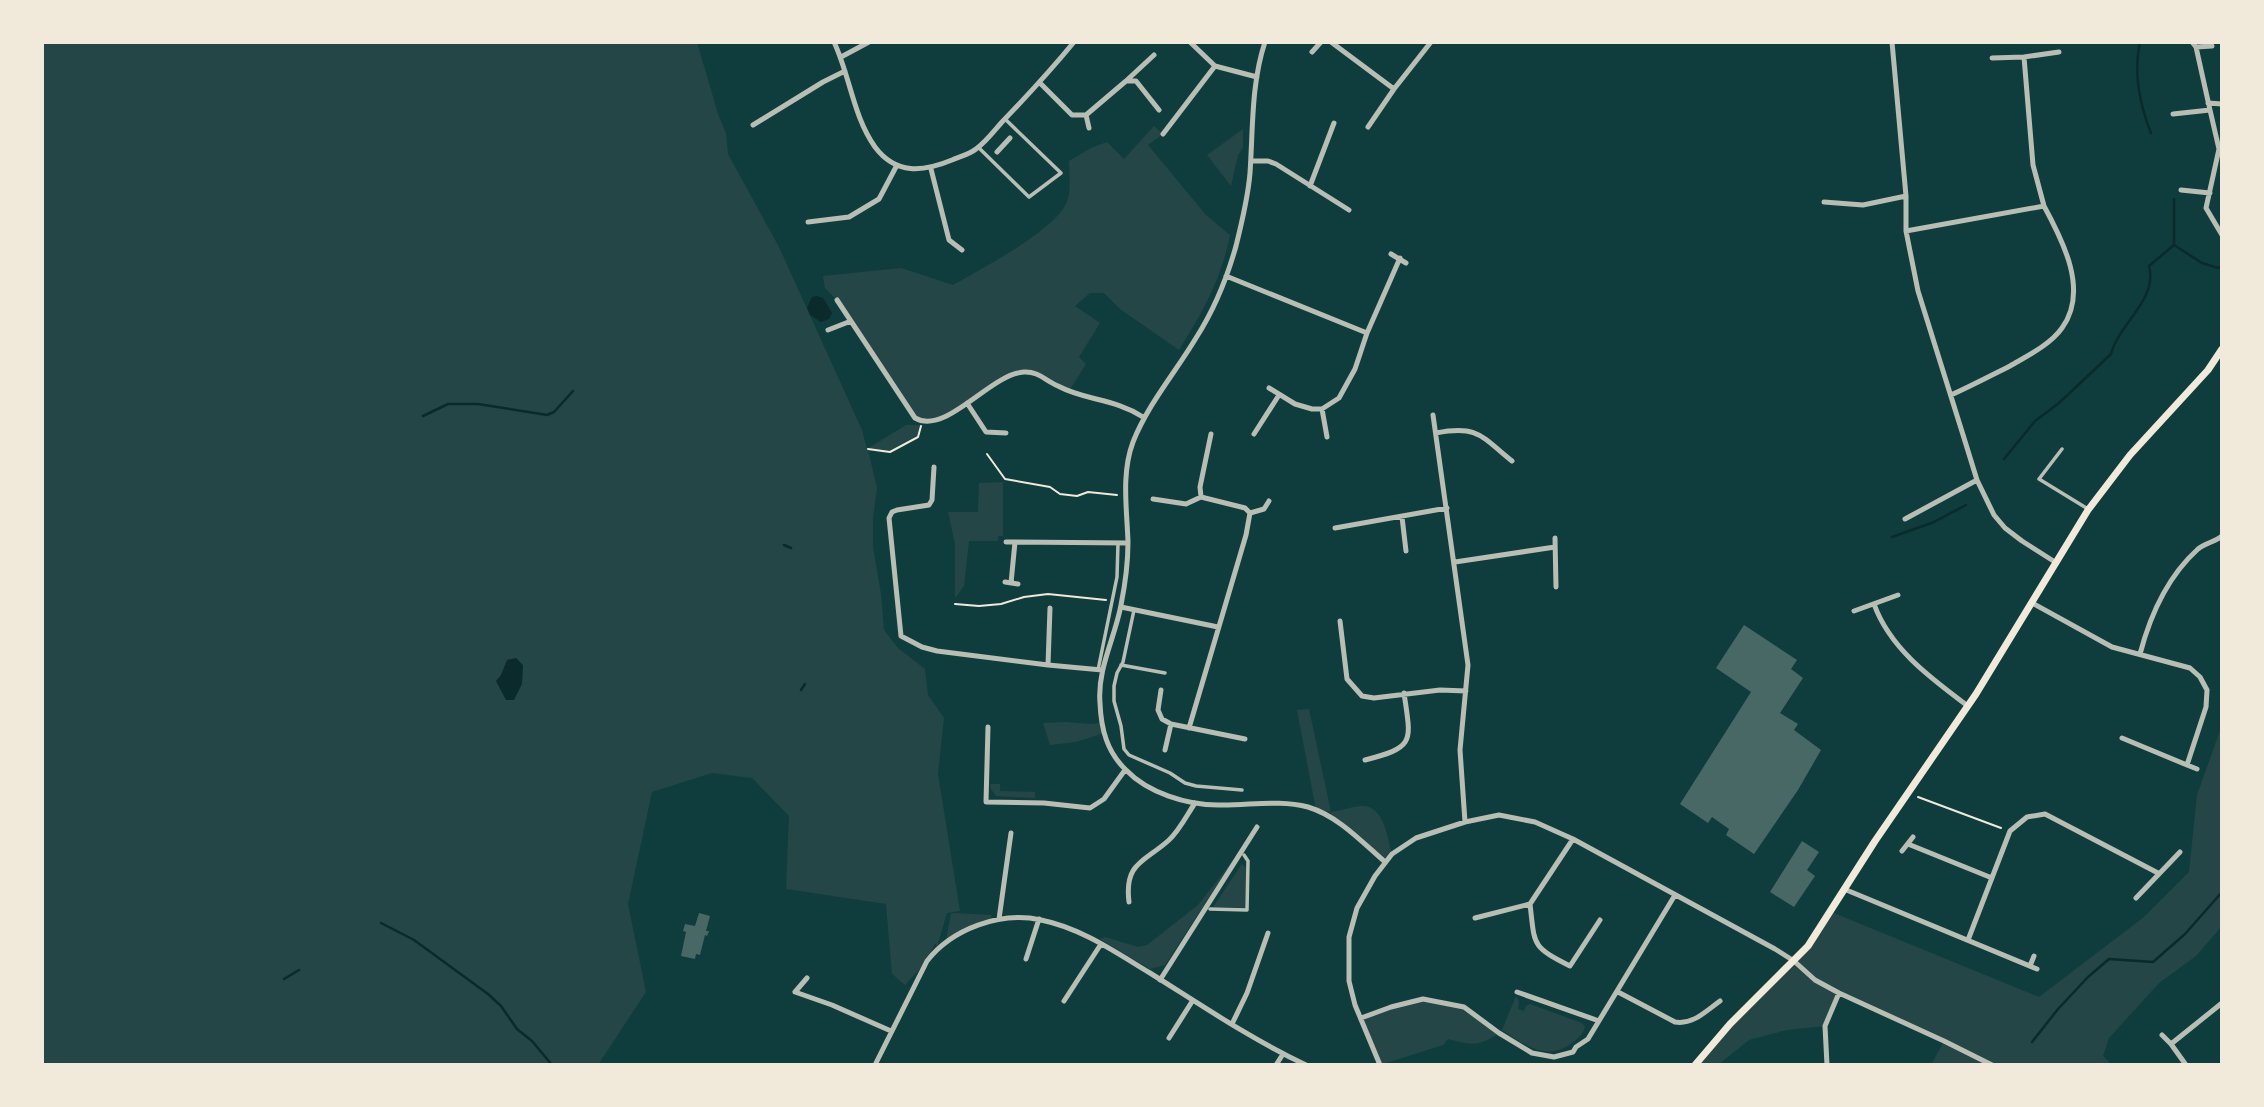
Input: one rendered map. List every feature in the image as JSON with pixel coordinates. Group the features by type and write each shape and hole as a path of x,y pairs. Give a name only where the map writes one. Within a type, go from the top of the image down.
{"main road":[{"path":"1695,1065 1730,1024 1808,946 1907,793 1968,706 2088,510 2130,455 2208,370 2222,349"}],"street":[{"path":"834,42 862,125 875,147 885,158 914,170 931,169 975,150 1040,83 1074,42"},
{"path":"841,57 870,42"},
{"path":"1190,42 1215,66 1257,77"},
{"path":"1100,670 1121,607 1128,543 1127,468 1132,446 1143,417 1196,338 1226,276 1240,230 1251,161 1257,77 1265,42"},
{"path":"1312,52 1321,42"},
{"path":"1331,42 1394,89"},
{"path":"1368,127 1431,42"},
{"path":"1892,42 1906,196 1906,231 1919,291 1977,480 1990,508 2005,528 2055,562"},
{"path":"2212,46 2194,44 2219,149 2206,208 2222,235"},
{"path":"1992,58 2059,52"},
{"path":"1040,83 1072,115 1086,115 1154,55"},
{"path":"1951,395 2028,356 2062,329 2069,316 2074,289 2071,268 2044,206 2033,165 2024,57"},
{"path":"1163,134 1215,66"},
{"path":"753,125 822,82 845,72"},
{"path":"1126,81 1136,81 1159,110"},
{"path":"2173,114 2222,104"},
{"path":"1086,115 1089,128"},
{"path":"978,147 1029,197 1061,173 1005,119"},
{"path":"1310,186 1334,123"},
{"path":"990,135 1003,146"},
{"path":"996,152 1010,138"},
{"path":"1251,161 1276,163 1349,210"},
{"path":"808,222 849,217 879,199 897,165"},
{"path":"931,169 950,240 962,250"},
{"path":"2181,190 2210,193"},
{"path":"1824,202 1863,205 1906,196"},
{"path":"1906,231 2044,206"},
{"path":"1391,254 1406,263"},
{"path":"1269,388 1295,404 1312,409 1322,409 1339,398 1346,388 1400,258"},
{"path":"1226,276 1367,332"},
{"path":"837,300 915,418 922,422 936,421 998,381 1021,372 1031,372 1061,388 1111,401 1143,417"},
{"path":"828,330 851,321"},
{"path":"1254,434 1279,395"},
{"path":"967,403 985,432 1006,433"},
{"path":"1322,409 1327,437"},
{"path":"1433,415 1468,665 1461,750 1465,822"},
{"path":"1436,433 1456,429 1470,430 1512,461"},
{"path":"1201,497 1200,487 1211,434"},
{"path":"2062,449 2039,480 2088,510"},
{"path":"934,467 932,500 929,505 897,510 892,512 889,518 901,636 937,651 1100,670"},
{"path":"1905,519 1977,480"},
{"path":"1153,499 1186,504 1201,497 1245,508 1250,513"},
{"path":"1250,513 1264,509 1269,501"},
{"path":"1335,528 1447,508"},
{"path":"1189,728 1247,535 1250,513"},
{"path":"1402,517 1406,551"},
{"path":"1555,538 1556,587"},
{"path":"2140,654 2166,587 2200,548 2221,540"},
{"path":"1006,542 1128,543"},
{"path":"1012,583 1015,542"},
{"path":"1118,543 1117,577 1100,670 1099,701 1108,748 1125,770 1161,793 1195,803 1218,806 1306,806 1336,821 1385,862"},
{"path":"1455,562 1555,547"},
{"path":"1854,611 1898,595"},
{"path":"2032,603 2112,647 2190,668 2200,677 2207,690 2206,707 2187,765"},
{"path":"1874,604 1885,628 1905,653 1931,678 1968,706"},
{"path":"1121,607 1218,627"},
{"path":"1048,666 1050,608"},
{"path":"1134,610 1114,686 1122,744 1129,755 1170,773 1185,783 1242,790"},
{"path":"1339,621 1347,679 1363,696 1374,698 1440,690 1466,691"},
{"path":"1121,665 1165,673"},
{"path":"1161,690 1158,710 1162,719 1171,724 1245,739"},
{"path":"1365,760 1399,750 1407,740 1409,730 1404,693"},
{"path":"1165,750 1171,724"},
{"path":"988,727 986,802 1044,803 1090,808 1104,799 1125,770"},
{"path":"2122,738 2197,769"},
{"path":"1129,902 1127,885 1138,862 1171,839 1195,803"},
{"path":"1968,940 2010,831 2027,817 2045,814 2158,873"},
{"path":"1380,1065 1352,996 1349,981 1349,937 1357,908 1385,862 1416,838 1465,822 1499,815 1535,822 1573,839 1794,961 1815,980 1839,993 1992,1065"},
{"path":"1160,980 1257,827"},
{"path":"999,919 1011,833"},
{"path":"1902,851 1913,837"},
{"path":"1573,839 1530,904 1535,939 1540,949 1570,967 1600,920"},
{"path":"1908,844 1992,878"},
{"path":"2136,898 2180,852"},
{"path":"1210,909 1247,910 1248,861 1244,855"},
{"path":"1844,889 2037,969"},
{"path":"1361,1018 1423,999 1464,1007 1532,1053 1554,1057 1573,1052 1588,1039 1675,895"},
{"path":"1475,918 1530,904"},
{"path":"875,1065 927,961 937,947 966,929 999,919 1039,919 1085,934 1232,1024 1306,1065"},
{"path":"1026,959 1039,919"},
{"path":"1232,1024 1247,993 1268,933"},
{"path":"1064,1002 1101,944"},
{"path":"2030,966 2034,956"},
{"path":"807,978 795,992 891,1031"},
{"path":"1517,992 1599,1021"},
{"path":"1618,992 1675,1022 1685,1024 1720,1001"},
{"path":"1827,1065 1825,1026 1839,993"},
{"path":"1169,1038 1193,1000"},
{"path":"2171,1044 2222,1003"},
{"path":"827,1011 832,1005"},
{"path":"2162,1035 2186,1065"},
{"path":"1276,1065 1283,1054"}],"path":[{"path":"868,449 890,452 918,437 922,422"},
{"path":"987,454 1005,479 1050,487 1060,494 1077,496 1088,492 1126,497"},
{"path":"955,604 1001,604 1048,594 1111,601"},
{"path":"1907,793 2010,831"}],"shaded area":[{"path":"42,42 697,42 726,133 728,154 779,247 862,430 867,449 906,425 920,425 918,435 885,453 868,450 877,488 873,547 884,630 898,648 925,669 928,695 944,718 938,774 960,911 947,913 937,947 935,943 927,961 905,985 892,974 886,904 786,889 789,816 752,778 712,773 652,792 628,904 646,992 598,1065 42,1065"},
{"path":"1154,126 1163,134 1148,145 1206,215 1230,235 1222,266 1210,295 1179,350 1120,309 1104,293 1090,293 1075,306 1100,323 1079,357 1086,364 1069,391 1031,372 1011,375 936,421 915,418 837,300 825,288 823,276 901,268 953,285 1015,249 1058,215 1069,194 1069,161 1107,142 1124,159"},
{"path":"1243,129 1243,148 1238,155 1231,186 1207,155"},
{"path":"812,297 823,298 832,313 829,319 821,322 810,315 807,308"},
{"path":"1003,482 1003,536 998,536 998,541 969,541 964,586 955,598 955,544 948,512 978,512 979,483"},
{"path":"516,658 523,665 522,684 514,700 506,700 496,681 507,660"},
{"path":"1309,709 1331,812 1316,810 1297,710"},
{"path":"1043,723 1102,723 1104,733 1076,742 1050,745"},
{"path":"2222,725 2222,926 2196,956 2159,983 2109,1038 2103,1056 2112,1065 1931,1065 1943,1043 1839,994 1825,1026 1787,1030 1749,1040 1718,1065 1695,1065 1794,961 1829,911 2039,997 2144,917 2189,872 2197,795"},
{"path":"990,784 1000,784 1000,791 1035,792 1035,798 996,796"},
{"path":"1360,806 1374,810 1383,822 1392,854 1385,862 1329,817 1331,812"},
{"path":"1234,859 1165,965 1150,969 1100,939 1105,937 1138,947 1147,945 1198,905"},
{"path":"1242,864 1247,869 1245,908 1213,907"},
{"path":"951,914 992,915 990,920 946,940"},
{"path":"1516,996 1519,1001 1518,1009 1524,1011 1530,1004 1582,1023 1585,1027 1583,1032 1563,1049 1545,1051 1527,1046 1502,1030"},
{"path":"1423,999 1464,1007 1499,1033 1475,1044 1448,1039 1443,1045 1380,1065 1361,1018"}],"building":[{"path":"1744,625 1797,660 1791,669 1803,678 1780,713 1798,724 1794,730 1821,750 1798,790 1754,854 1726,835 1729,829 1712,817 1708,823 1680,804 1751,692 1716,668"},
{"path":"1802,841 1819,852 1807,870 1815,876 1794,907 1770,892"},
{"path":"699,913 710,916 706,931 709,931 707,936 705,935 700,955 696,954 695,959 681,956 685,924 695,926"}],"waterway":[{"path":"2140,42 2137,65 2139,89 2151,133"},
{"path":"2174,199 2174,245"},
{"path":"2174,245 2202,263 2218,268 2222,266"},
{"path":"2004,459 2035,421 2059,403 2111,354 2148,290 2149,266 2174,245"},
{"path":"423,416 448,404 478,404 547,415 554,412 573,391"},
{"path":"1892,537 1934,522 1966,505"},
{"path":"784,545 791,548"},
{"path":"801,690 805,684"},
{"path":"2032,1042 2058,1009 2109,959 2153,962 2185,934 2222,892"},
{"path":"381,923 414,940 488,994 552,1065"},
{"path":"284,979 299,970"}]}
